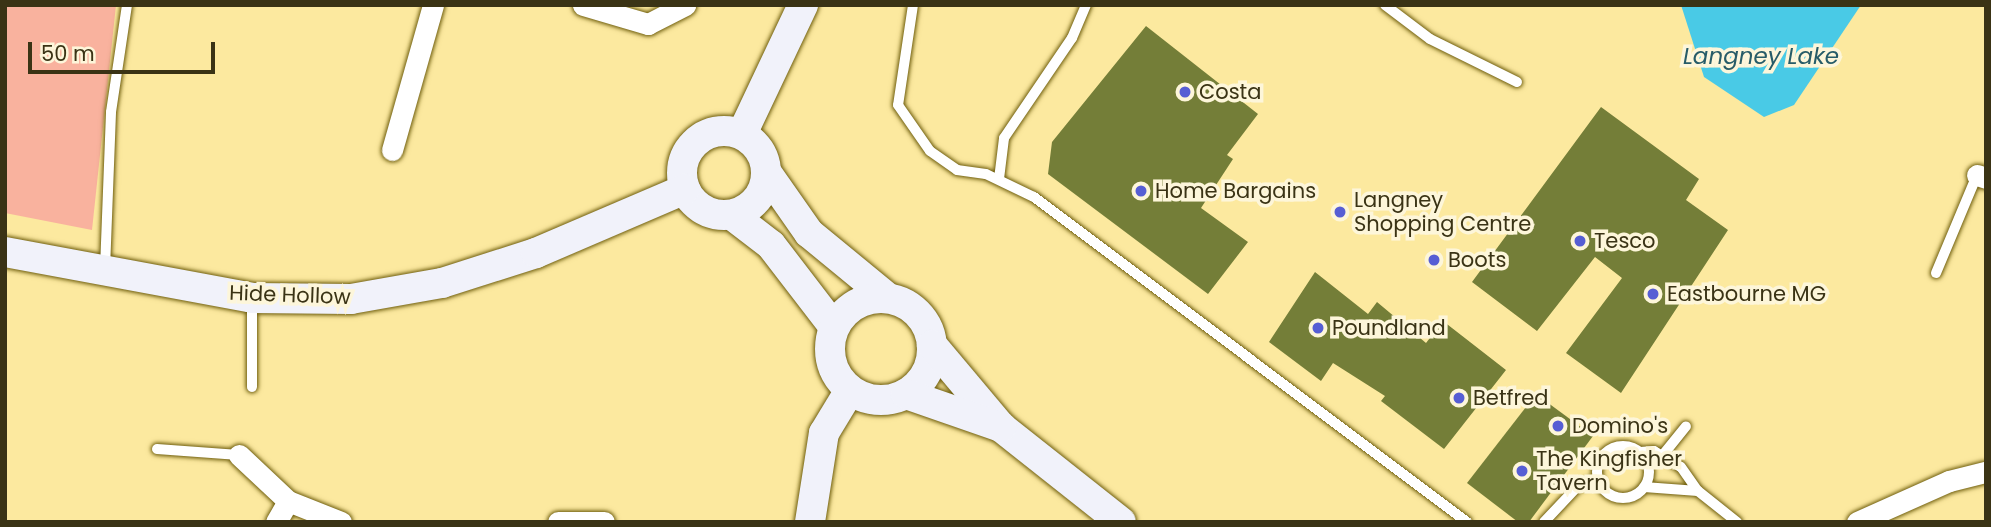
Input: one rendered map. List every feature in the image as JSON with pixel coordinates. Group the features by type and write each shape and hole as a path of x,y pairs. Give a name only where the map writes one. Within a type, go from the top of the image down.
{"main road":[{"path":"743,134 803,5"},
{"path":"1001,427 906,394 877,400 850,390 833,368 834,327 771,245 732,215 704,210 685,189 683,160 700,137 728,130 743,134 760,150 767,173 809,233 888,298 918,313 932,345 1001,427 1121,522"},
{"path":"732,215 757,200 767,173"},
{"name":"Hide Hollow","path":"5,252 253,298 351,299 442,283 536,253 685,189"},
{"path":"834,327 856,303 888,298"},
{"path":"906,394 926,373 932,345"},
{"path":"810,522 824,433 850,390"}],"street":[{"path":"392,150 433,5"},
{"path":"583,5 648,24 685,5"},
{"path":"239,455 288,501 341,522"},
{"path":"1857,522 1949,481 1986,472"},
{"path":"276,522 288,501"},
{"path":"558,522 604,522"}],"lane":[{"path":"106,272 111,112 127,5"},
{"path":"913,5 898,105 909,128 946,164 999,179 1034,197 1467,522"},
{"path":"999,179 1004,138 1072,38 1086,5"},
{"path":"1385,5 1430,39 1517,82"},
{"path":"1936,272 1981,176"},
{"path":"252,387 253,298"},
{"path":"1662,456 1686,426"},
{"path":"1599,480 1608,451 1623,447 1662,456 1681,467 1698,491 1738,522"},
{"path":"157,449 239,455"},
{"path":"1640,452 1649,468 1644,487"},
{"path":"1599,480 1608,493 1624,498 1644,487 1698,491"},
{"path":"1544,522 1578,486 1599,480"}],"shaded area":[{"path":"5,5 116,5 92,230 5,213"}],"water":[{"name":"Langney Lake","path":"1681,5 1861,5 1794,105 1764,117 1704,77"}],"building":[{"name":"Home Bargains","path":"1146,26 1258,114 1227,155 1233,159 1201,208 1248,242 1208,294 1048,174 1052,142"},
{"name":"Tesco","path":"1601,107 1699,179 1686,200 1728,230 1621,393 1566,353 1622,278 1595,257 1537,331 1472,282"},
{"path":"1315,272 1368,314 1377,302 1426,343 1443,321 1506,370 1444,449 1381,401 1385,396 1333,363 1321,381 1269,342"},
{"path":"1536,394 1593,436 1529,522 1518,522 1467,483"}],"place":[{"name":"Costa","path":"1185,92"},
{"name":"Home Bargains","path":"1141,191"},
{"name":"Langney Shopping Centre","path":"1340,212"},
{"name":"Tesco","path":"1580,241"},
{"name":"Boots","path":"1434,260"},
{"name":"Eastbourne MG","path":"1653,294"},
{"name":"Poundland","path":"1318,328"},
{"name":"Betfred","path":"1459,398"},
{"name":"Domino's","path":"1558,426"},
{"name":"The Kingfisher Tavern","path":"1522,471"}]}
